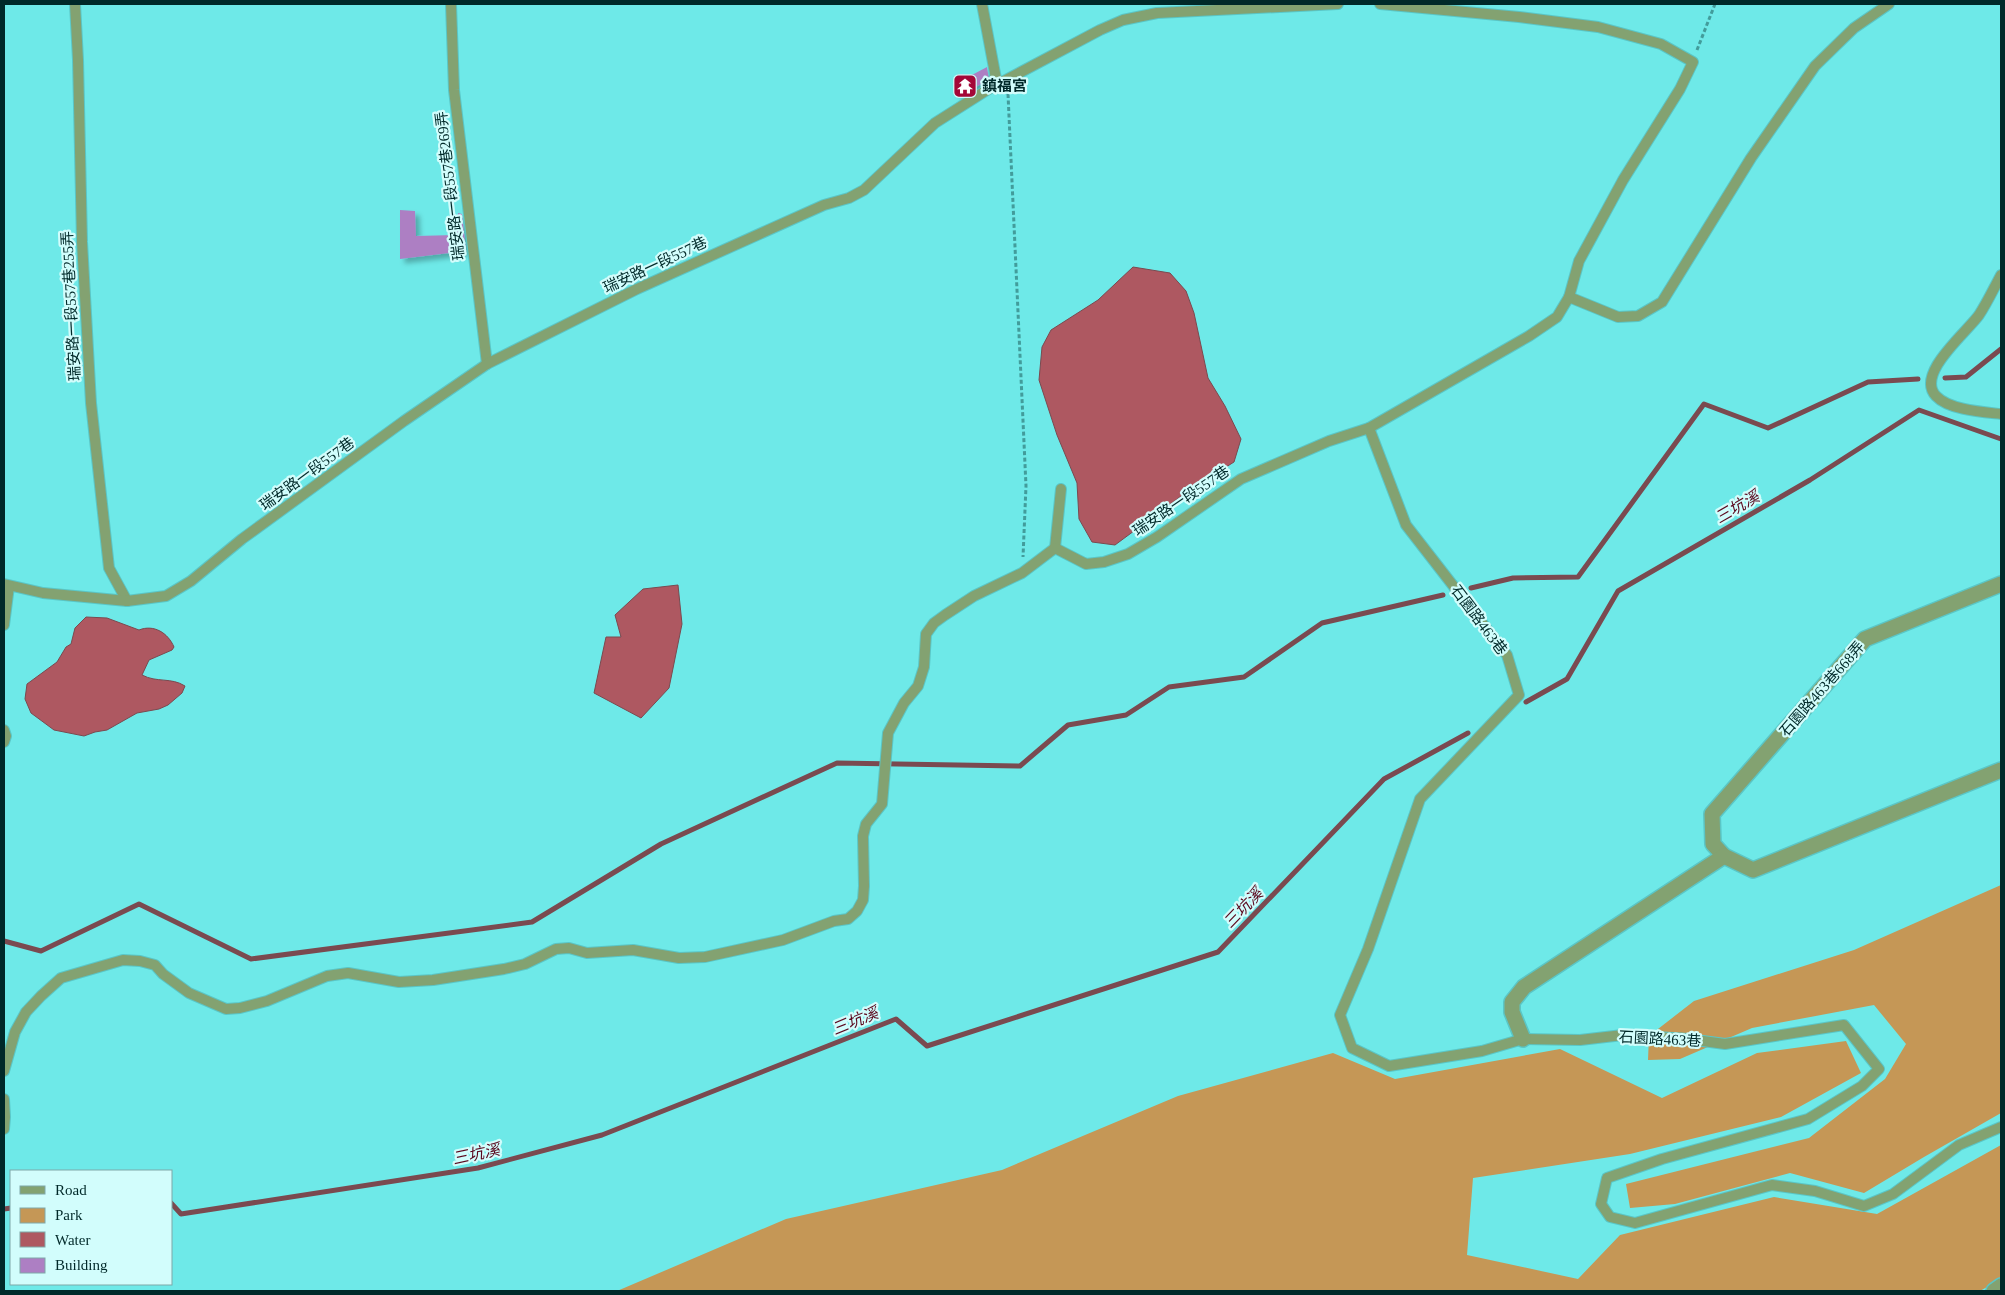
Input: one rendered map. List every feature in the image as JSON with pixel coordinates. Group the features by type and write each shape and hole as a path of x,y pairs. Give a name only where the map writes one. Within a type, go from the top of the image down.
{"street":[{"name":"石園路463巷668弄","path":"1724,856 1713,844 1712,814 1866,639 2001,584"},
{"path":"1523,1040 1512,1012 1512,1002 1524,987 1724,856 1753,870 2001,770"},
{"path":"1994,1291 2001,1286"}],"lane":[{"name":"瑞安路一段557巷255弄","path":"75,4 82,242 91,403 109,568 127,601"},
{"name":"瑞安路一段557巷269弄","path":"451,4 454,90 487,364"},
{"path":"982,4 997,84"},
{"name":"瑞安路一段557巷","path":"4,626 6,585 43,593 127,601 166,596 191,581 242,539 404,421 487,364 637,288 824,205 849,198 864,190 935,124 997,84 1100,30 1123,20 1157,13 1338,4"},
{"path":"1380,4 1519,17 1598,27 1661,44 1693,62"},
{"path":"1569,297 1618,317 1638,316 1662,302 1751,158 1815,66 1854,28 1889,4"},
{"name":"瑞安路一段557巷","path":"1055,548 1086,564 1104,562 1128,554 1157,537 1241,479 1329,441 1369,428 1529,336 1557,317 1569,297 1578,261 1623,180 1680,89 1693,62"},
{"path":"2001,275 1979,315 1934,368 1931,390 1937,398 1955,407 2001,414"},
{"name":"石園路463巷","path":"1369,428 1406,525 1507,655 1519,695 1420,798 1368,948 1340,1015 1352,1048 1389,1066 1482,1052 1523,1040 1580,1040 1624,1035 1688,1039 1725,1044 1844,1025 1879,1069 1862,1086 1808,1119 1662,1159 1607,1178 1601,1204 1610,1217 1635,1223 1772,1185 1814,1191 1864,1206 1893,1194 1959,1144 2001,1127"},
{"path":"4,1071 14,1032 26,1012 41,996 62,978 123,960 140,961 155,965 163,974 189,993 226,1009 240,1008 267,1001 327,976 348,973 398,982 433,980 504,969 525,964 556,949 570,948 587,953 633,950 679,958 705,957 783,940 848,919 858,911 863,900 863,836 866,824 882,804 888,733 904,703 918,686 924,668 926,634 934,623 945,615 974,596 1022,572 1055,548 1061,489"},
{"path":"4,730 6,736 4,742"},
{"path":"4,1099 4,1129"}],"path":[{"path":"1693,62 1715,4"},
{"path":"1007,79 1026,486 1022,572"}],"green space":[{"path":"2001,885 2001,1113 1864,1193 1790,1173 1675,1204 1630,1208 1626,1184 1809,1138 1885,1079 1906,1044 1874,1005 1752,1028 1680,1059 1648,1060 1649,1036 1694,1001 1854,950"},
{"path":"1846,1041 1861,1073 1781,1117 1630,1154 1473,1178 1467,1255 1578,1279 1620,1235 1774,1197 1877,1214 2001,1145 2001,1279 1980,1291 617,1291 786,1219 1002,1170 1178,1096 1333,1053 1395,1079 1560,1049 1662,1098 1757,1053"}],"water":[{"path":"1133,267 1170,273 1186,291 1194,313 1208,378 1225,406 1241,439 1234,462 1188,491 1115,545 1092,542 1079,519 1077,483 1057,435 1039,380 1042,347 1051,330 1098,300"},
{"path":"678,585 682,624 669,688 641,718 594,693 606,637 621,637 615,615 643,589"},
{"path":"86,617 107,618 139,630 150,628 164,634 174,647 172,650 149,660 142,675 153,679 180,683 185,686 182,693 168,705 159,709 137,713 107,730 84,736 54,730 31,713 25,699 27,684 57,662 66,647 71,644 75,628"}],"building":[{"path":"987,67 989,80 958,96 953,85"},
{"path":"400,210 415,211 416,236 456,235 458,213 462,214 466,251 400,259"}],"waterway":[{"path":"1945,378 1966,377 2001,349"},
{"path":"1471,588 1513,578 1578,577 1704,404 1768,428 1868,382 1918,379"},
{"name":"三坑溪","path":"1526,702 1567,679 1618,591 1810,480 1919,410 2001,439"},
{"path":"4,941 41,951 139,904 251,959 532,922 661,844 837,763 1020,766 1068,725 1126,715 1169,687 1244,677 1322,623 1443,595"},
{"name":"三坑溪","path":"172,1204 181,1214 478,1168 602,1135 896,1019 927,1046 1218,952 1384,779 1468,733"},
{"name":"三坑溪","path":"4,1209 10,1208"}],"place":[{"name":"鎮福宮","path":"965,86"}]}
